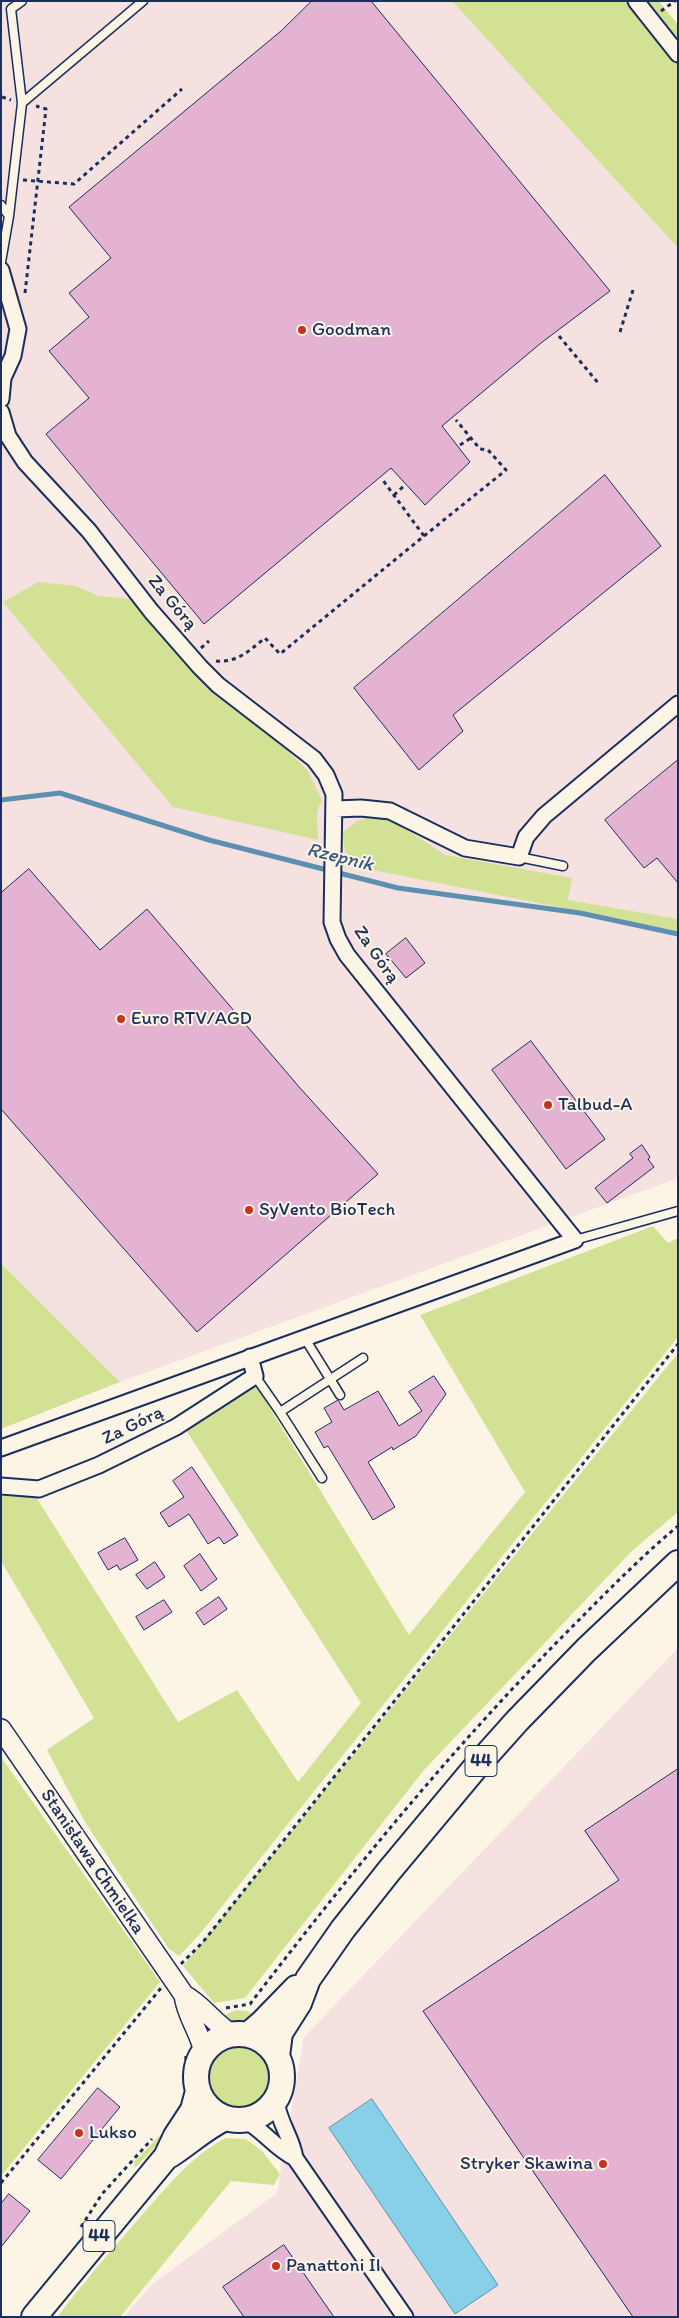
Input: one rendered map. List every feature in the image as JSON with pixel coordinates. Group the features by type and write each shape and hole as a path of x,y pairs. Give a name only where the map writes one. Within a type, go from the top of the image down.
{"main road":[{"name":"44","path":"166,2158 185,2146 207,2127 263,2114 281,2101 283,2060 280,2033 298,2003 308,1979 343,1929 475,1768 586,1650 678,1562"},
{"name":"44","path":"34,2317 166,2158 176,2136 193,2110 192,2087 196,2075 195,2052 217,2040 240,2035 268,2018 288,1994 308,1979"},
{"path":"240,2035 264,2042 283,2060"},
{"path":"192,2087 208,2108 235,2119"}],"street":[{"path":"636,1 678,54"},
{"path":"1,270 18,329 13,356 3,378 1,399"},
{"name":"Za Górą","path":"1,412 8,436 25,462 89,531 151,611 200,667 218,685 314,759 329,781 334,794 335,855 332,922 346,955 575,1240 1,1448"},
{"path":"335,809 362,808 390,811 465,848 519,857 526,837 544,816 678,704"},
{"path":"250,1357 255,1376"},
{"name":"Za Górą","path":"1,1486 39,1489 99,1465 176,1427 255,1376"},
{"name":"Stanisława Chmielka","path":"1,1729 184,1995 196,2001 216,2024 240,2035"},
{"name":"Stanisława Chmielka","path":"184,1995 185,2008 199,2035 195,2052"},
{"path":"281,2101 278,2114 293,2145 295,2158 405,2317"},
{"path":"235,2119 262,2131 282,2152 295,2158"}],"lane":[{"path":"1,262 9,216 22,103 11,9 22,1"},
{"path":"22,103 143,1"},
{"path":"1,205 9,216"},
{"path":"519,857 563,866"},
{"path":"575,1240 678,1210"},
{"path":"304,1338 340,1395"},
{"path":"280,1412 363,1358"},
{"path":"255,1376 322,1478"}],"path":[{"path":"659,13 675,1"},
{"path":"13,179 74,184 182,89"},
{"path":"2,97 46,109 36,181 25,291 26,300"},
{"path":"620,332 633,290"},
{"path":"559,336 599,384"},
{"path":"213,660 229,661 239,658 265,638 280,654 506,470 488,450 480,449 456,420"},
{"path":"460,445 471,438"},
{"path":"382,479 424,536"},
{"path":"394,495 404,486"},
{"path":"203,654 198,651 209,641"},
{"path":"1,2183 170,1976 203,1942 678,1344"},
{"path":"219,2010 250,2004"},
{"path":"192,2087 195,2052"},
{"path":"281,2101 292,2087 283,2060"},
{"path":"89,2212 122,2170 153,2138"}],"shaded area":[{"path":"1,1 452,1 678,248 678,1178 120,1382 1,1263"},
{"path":"678,1648 678,2317 124,2317 151,2285 277,2193 304,2037"}],"green space":[{"path":"452,1 659,1 678,25 678,248"},
{"path":"38,582 76,586 98,596 130,599 205,686 285,748 308,771 322,801 317,815 318,840 173,807 3,602"},
{"path":"369,817 395,822 445,855 572,878 568,900 678,919 678,931 348,865 342,833 357,821"},
{"path":"653,1226 668,1243 678,1238 678,1337 199,1935 179,1956 169,1949 85,1822 47,1750 94,1718 1,1561 1,1496 36,1497 178,1722 237,1690 298,1782 361,1703 186,1430 255,1384 409,1635 525,1492 420,1315"},
{"path":"1,1263 120,1382 1,1429"},
{"path":"678,1353 678,1512 632,1551 424,1770 245,1998 214,2003 183,1966"},
{"path":"1,1757 160,1982 1,2176"},
{"path":"236,2010 247,2011 259,2017 239,2023 220,2017"},
{"path":"240,2046 257,2051 262,2055 266,2060 271,2077 266,2094 262,2099 257,2103 240,2108 223,2103 218,2099 214,2094 209,2077 214,2060 218,2055 223,2051"},
{"path":"174,2121 172,2129 135,2168 134,2162"},
{"path":"226,2138 246,2139 262,2151 280,2174 274,2185 231,2181 120,2317 57,2317 109,2253 171,2183 213,2145"}],"water":[{"path":"372,2099 498,2285 455,2314 329,2128"}],"building":[{"name":"Goodman","path":"312,1 371,1 610,291 541,343 442,426 470,462 425,505 391,468 204,624 46,434 89,398 49,351 89,317 69,293 111,258 69,207 281,31"},
{"path":"605,475 661,546 453,715 463,731 419,770 354,688"},
{"path":"678,760 678,883 657,858 644,868 605,820"},
{"name":"Euro RTV/AGD","path":"29,869 100,950 147,909 300,1088 378,1174 197,1332 1,1109 1,893"},
{"path":"406,938 425,963 406,978 386,954"},
{"name":"Talbud-A","path":"531,1041 605,1139 566,1169 492,1070"},
{"name":"Talbud-A","path":"642,1145 654,1167 607,1203 595,1188 633,1158 630,1154"},
{"path":"434,1376 446,1394 416,1436 393,1450 392,1447 368,1462 395,1507 373,1520 328,1446 324,1448 315,1432 332,1422 324,1408 338,1400 344,1410 378,1391 399,1426 422,1411 409,1392"},
{"path":"192,1467 238,1535 224,1544 219,1537 208,1544 189,1514 169,1527 160,1513 184,1497 173,1481"},
{"path":"125,1538 138,1560 120,1570 117,1565 108,1570 98,1553"},
{"path":"200,1554 217,1579 201,1591 184,1566"},
{"path":"155,1562 165,1577 147,1589 136,1575"},
{"path":"219,1597 227,1609 204,1625 196,1613"},
{"path":"164,1600 172,1612 144,1630 136,1617"},
{"name":"Stryker Skawina","path":"678,1769 678,2317 633,2317 423,2011 619,1880 585,1831"},
{"name":"Lukso","path":"98,2088 120,2107 61,2179 38,2160"},
{"path":"9,2194 30,2211 1,2247 1,2204"},
{"name":"Panattoni II","path":"284,2245 334,2317 244,2317 223,2287"}],"waterway":[{"name":"Rzepnik","path":"1,800 60,793 209,840 398,888 580,913 678,934"}],"place":[{"name":"Goodman","path":"302,330"},
{"name":"Euro RTV/AGD","path":"121,1019"},
{"name":"Talbud-A","path":"548,1105"},
{"name":"SyVento BioTech","path":"249,1210"},
{"name":"Lukso","path":"79,2133"},
{"name":"Stryker Skawina","path":"603,2164"},
{"name":"Panattoni II","path":"276,2266"}]}
